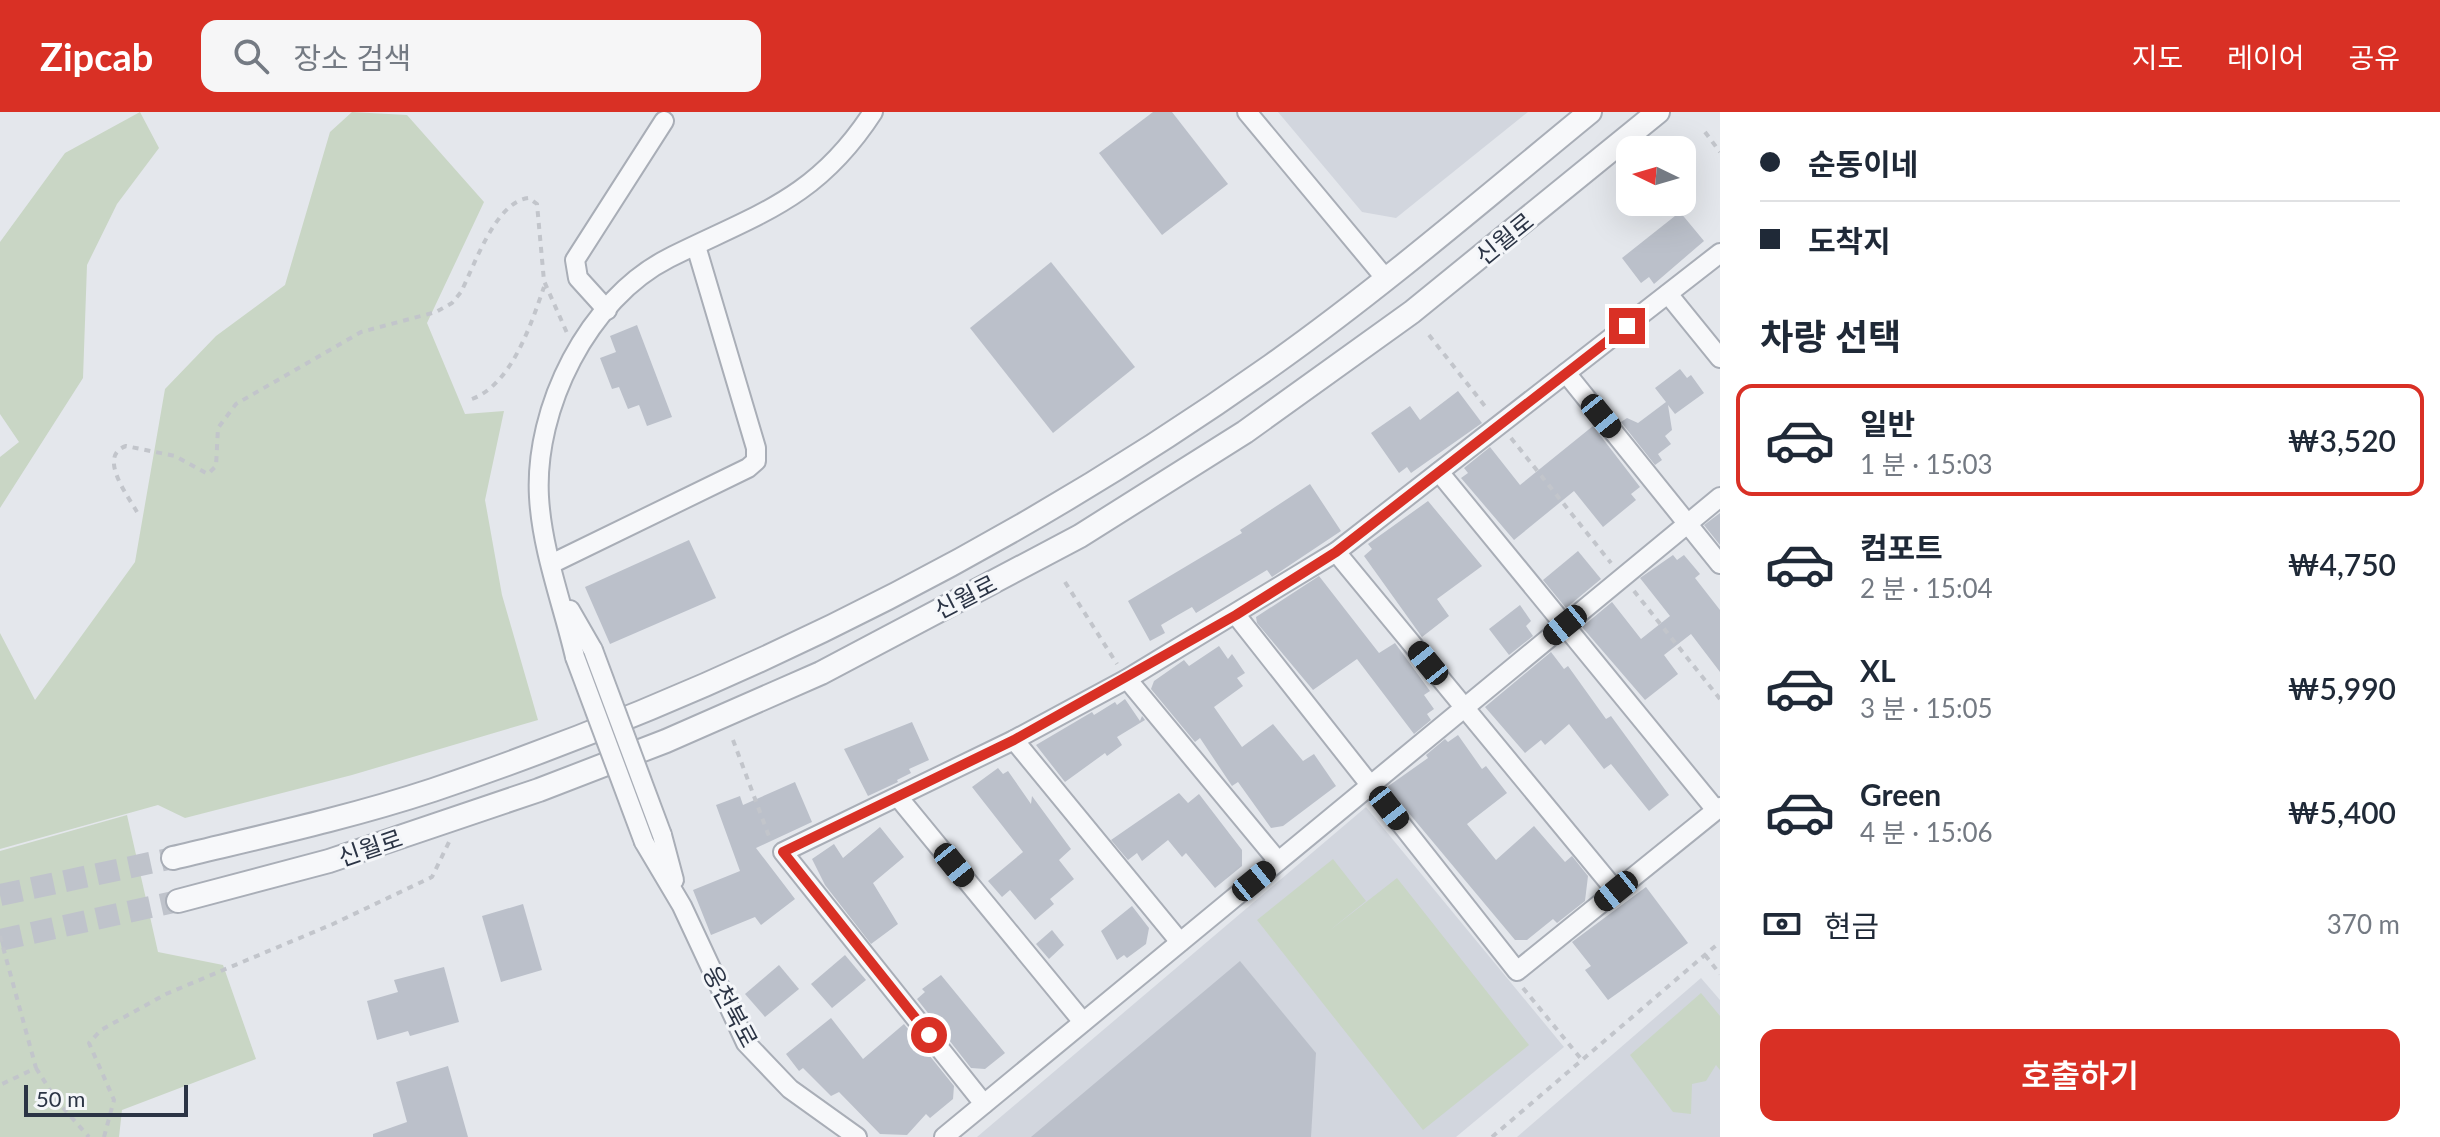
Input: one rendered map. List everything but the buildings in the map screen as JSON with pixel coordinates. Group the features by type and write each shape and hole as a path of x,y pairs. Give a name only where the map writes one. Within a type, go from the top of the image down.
{"street":[{"name":"웅천북로","path":"857,1137 790,1089 746,1043 682,906 653,838 551,564 540,515 540,456 551,407 576,353 607,310 646,272 801,193 844,152 873,112"},
{"path":"1247,112 1386,279"},
{"name":"신월로","path":"173,858 321,822 430,791 654,707 806,641 1056,508 1272,366 1386,279 1590,112"},
{"name":"신월로","path":"178,901 329,861 448,821 567,779 744,709 821,673 1080,536 1245,432 1412,312 1658,112"},
{"path":"607,310 578,278 575,260 664,121"},
{"path":"551,564 748,468 756,461 756,448 696,246"},
{"path":"984,1104 783,852 1014,740 1127,679 1336,552 1720,253"},
{"path":"1668,294 1720,358"},
{"path":"1566,373 1720,564"},
{"path":"1236,615 1517,971 1718,808 1439,472"},
{"path":"944,1137 1720,497"},
{"path":"1336,552 1616,891"},
{"path":"1127,679 1278,861"},
{"path":"1014,740 1180,942"},
{"path":"898,797 1083,1022"}],"path":[{"path":"1705,132 1720,152"},
{"path":"137,512 114,470 113,457 120,448 175,456 208,474 216,466 218,428 236,404 361,332 436,312 452,303 461,292 501,213 520,199 531,199 539,211 538,249 545,285 576,353"},
{"path":"472,399 484,395 505,370 525,336 545,285"},
{"path":"1429,335 1500,425"},
{"path":"1065,582 1127,679"},
{"path":"733,740 765,831 783,852"},
{"path":"104,1137 114,1100 89,1043 101,1030 166,994 333,924 432,877 449,846 448,821"},
{"path":"0,936 36,1068 57,1101 89,1137"},
{"path":"1492,1137 1720,942"},
{"path":"1705,955 1720,974"},
{"path":"1517,971 1523,987 1582,1060"},
{"path":"0,1085 36,1068"}],"shaded area":[{"path":"1278,112 1528,112 1396,218 1362,212"},
{"path":"1366,807 1564,1047 1456,1137 977,1137"},
{"path":"1701,978 1720,1000 1720,1137 1517,1137"}],"green space":[{"path":"140,112 159,148 117,204 87,265 83,378 0,508 0,457 19,442 0,414 0,242 65,153"},
{"path":"352,112 407,115 484,202 427,323 465,414 504,411 485,500 502,595 538,720 352,775 185,818 158,805 0,849 0,633 35,700 135,562 165,389 216,336 285,285 330,132"},
{"path":"127,815 158,952 223,965 256,1059 122,1110 119,1137 0,1137 0,851"},
{"path":"1333,859 1366,901 1329,931 1397,878 1529,1045 1423,1130 1257,920"},
{"path":"1701,993 1720,1016 1720,1070 1716,1065 1706,1081 1692,1084 1691,1114 1673,1112 1630,1055"}],"tunnel":[{"path":"0,895 173,858"},
{"path":"0,940 178,901"}],"route":[{"path":"929,1035 783,852 1014,740 1236,615 1336,552 1627,326"}]}
